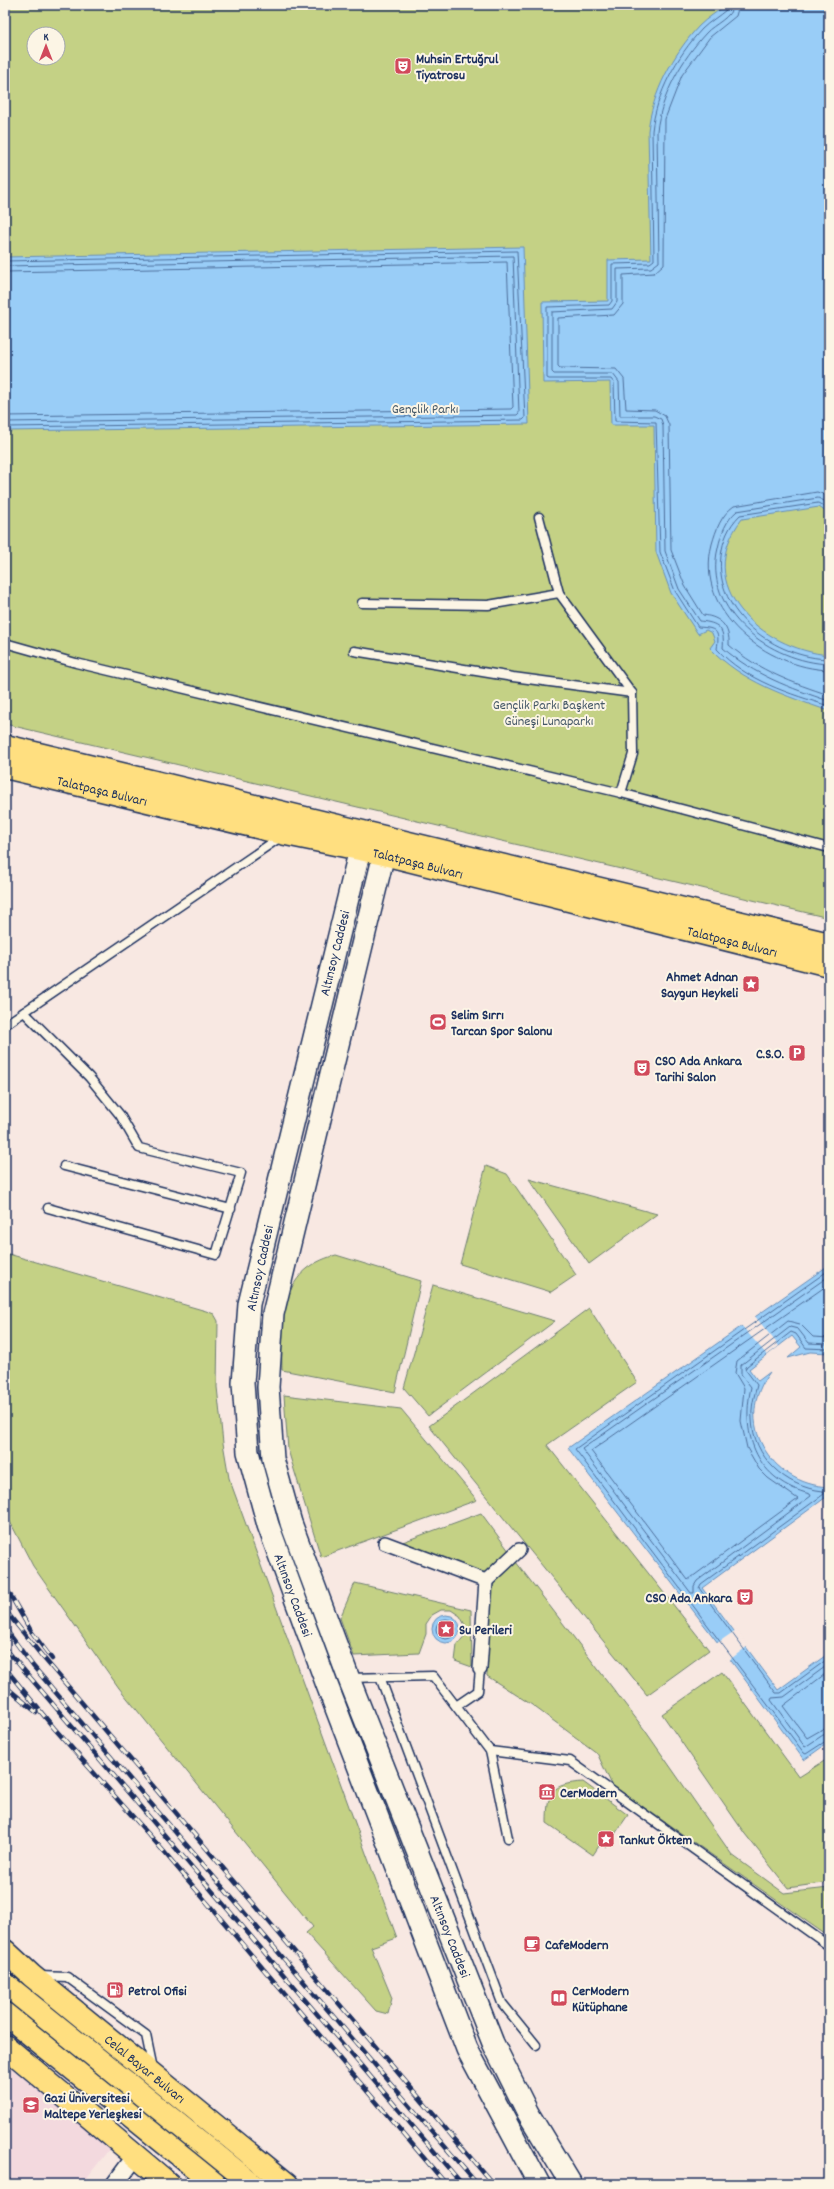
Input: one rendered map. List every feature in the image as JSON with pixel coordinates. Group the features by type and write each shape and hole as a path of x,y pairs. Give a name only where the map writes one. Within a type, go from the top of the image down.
{"main road":[{"name":"Talatpaşa Bulvarı","path":"5,746 829,944"},
{"name":"Talatpaşa Bulvarı","path":"5,766 286,834 384,854 829,965"},
{"name":"Celal Bayar Bulvarı","path":"5,1952 32,1976 287,2184"},
{"name":"Celal Bayar Bulvarı","path":"5,1984 252,2184"},
{"path":"5,2014 215,2184"},
{"path":"5,2046 165,2182"}],"street":[{"name":"Altınsoy Caddesi","path":"360,849 249,1304 243,1383 250,1460 268,1525 326,1685 467,2049 539,2184"},
{"name":"Altınsoy Caddesi","path":"384,854 273,1314 268,1387 273,1459 289,1516 349,1678 493,2043 528,2113 572,2184"},
{"path":"385,1544 486,1581"},
{"path":"480,1669 486,1581 519,1550"},
{"path":"326,1685 349,1678"},
{"path":"115,2184 135,2157"}],"lane":[{"path":"539,517 559,593 632,693 632,754 621,793"},
{"path":"362,603 488,605 559,593"},
{"path":"5,643 76,663 621,793 829,848"},
{"path":"354,651 513,677 632,693"},
{"path":"5,1025 286,834"},
{"path":"24,1012 88,1077 120,1114 139,1148 241,1173 216,1255 48,1208"},
{"path":"64,1166 231,1209"},
{"path":"456,1706 478,1691 480,1669"},
{"path":"349,1678 433,1676 490,1751 508,1838"},
{"path":"380,1677 502,2003 536,2045"},
{"path":"490,1751 570,1761 829,1946"}],"shaded area":[{"name":"Gazi Üniversitesi Maltepe Yerleşkesi","path":"5,2063 110,2148 82,2184 5,2184"}],"green space":[{"name":"Gençlik Parkı","path":"5,5 829,5 829,918 5,724"},
{"path":"486,1166 507,1174 576,1275 551,1292 460,1264"},
{"path":"529,1179 657,1214 589,1264"},
{"path":"5,1253 206,1311 214,1314 218,1321 217,1387 223,1443 229,1478 397,1938 371,1947 392,1998 388,2014 376,2011 306,1933 313,1927 119,1688 33,1566 5,1512"},
{"path":"336,1255 421,1281 395,1392 282,1370 283,1316 293,1285 303,1273 317,1262"},
{"path":"433,1285 555,1321 428,1416 404,1388"},
{"path":"589,1308 637,1382 547,1445 709,1650 647,1695 429,1426"},
{"path":"284,1395 401,1409 477,1500 321,1557 288,1450"},
{"path":"481,1513 509,1551 484,1573 400,1543"},
{"path":"516,1562 644,1729 732,1855 784,1893 829,1888 829,1937 612,1785 597,1753 532,1705 487,1676 490,1585"},
{"path":"355,1583 471,1610 472,1667 455,1661 457,1645 465,1635 465,1625 460,1616 451,1610 441,1610 432,1615 426,1624 426,1634 419,1653 354,1656 340,1618"},
{"path":"722,1672 799,1777 829,1758 829,1882 788,1888 745,1834 662,1714"},
{"path":"583,1782 628,1815 606,1847 601,1843 593,1855 547,1823 548,1804 553,1792 564,1785"}],"water":[{"path":"726,5 829,5 829,514 819,507 742,519 728,544 724,568 729,590 741,610 758,627 780,641 804,650 829,655 829,711 765,687 736,670 710,648 715,641 712,633 706,630 698,634 671,593 656,552 654,425 611,425 610,382 543,383 542,302 608,301 608,260 651,259 648,131 654,102 665,75 681,49 699,26"},
{"path":"523,247 529,424 5,431 5,257"},
{"path":"829,1265 829,1353 810,1352 788,1358 801,1347 792,1336 749,1369 758,1381 770,1372 759,1391 755,1410 756,1429 763,1447 774,1462 790,1475 808,1483 829,1487 829,1495 702,1588 778,1690 829,1653 829,1742 804,1760 718,1643 568,1448"},
{"name":"Su Perileri","path":"446,1615 456,1619 460,1629 456,1639 446,1643 436,1639 432,1629 436,1619"}],"pier":[{"path":"754,1315 779,1346 767,1355 741,1325"},
{"path":"736,1630 748,1646 728,1661 716,1644"}],"railway":[{"path":"5,1586 31,1631 52,1659"},
{"path":"5,1610 42,1656 493,2184"},
{"path":"5,1628 33,1666 477,2184"},
{"path":"5,1648 462,2184"},
{"path":"5,1668 54,1728 159,1846 446,2184"},
{"path":"5,1686 36,1712"}],"place":[{"name":"Muhsin Ertuğrul Tiyatrosu","path":"403,66"},
{"name":"Ahmet Adnan Saygun Heykeli","path":"751,984"},
{"name":"Selim Sırrı Tarcan Spor Salonu","path":"438,1022"},
{"name":"C.S.O.","path":"797,1053"},
{"name":"CSO Ada Ankara Tarihi Salon","path":"642,1068"},
{"name":"CSO Ada Ankara","path":"745,1597"},
{"name":"Su Perileri","path":"446,1629"},
{"name":"CerModern","path":"547,1792"},
{"name":"Tankut Öktem","path":"606,1839"},
{"name":"CafeModern","path":"532,1944"},
{"name":"Petrol Ofisi","path":"115,1990"},
{"name":"CerModern Kütüphane","path":"559,1998"},
{"name":"Gazi Üniversitesi Maltepe Yerleşkesi","path":"31,2105"}],"park label":[{"name":"Gençlik Parkı Başkent Güneşi Lunaparkı","path":"549,712"}]}
